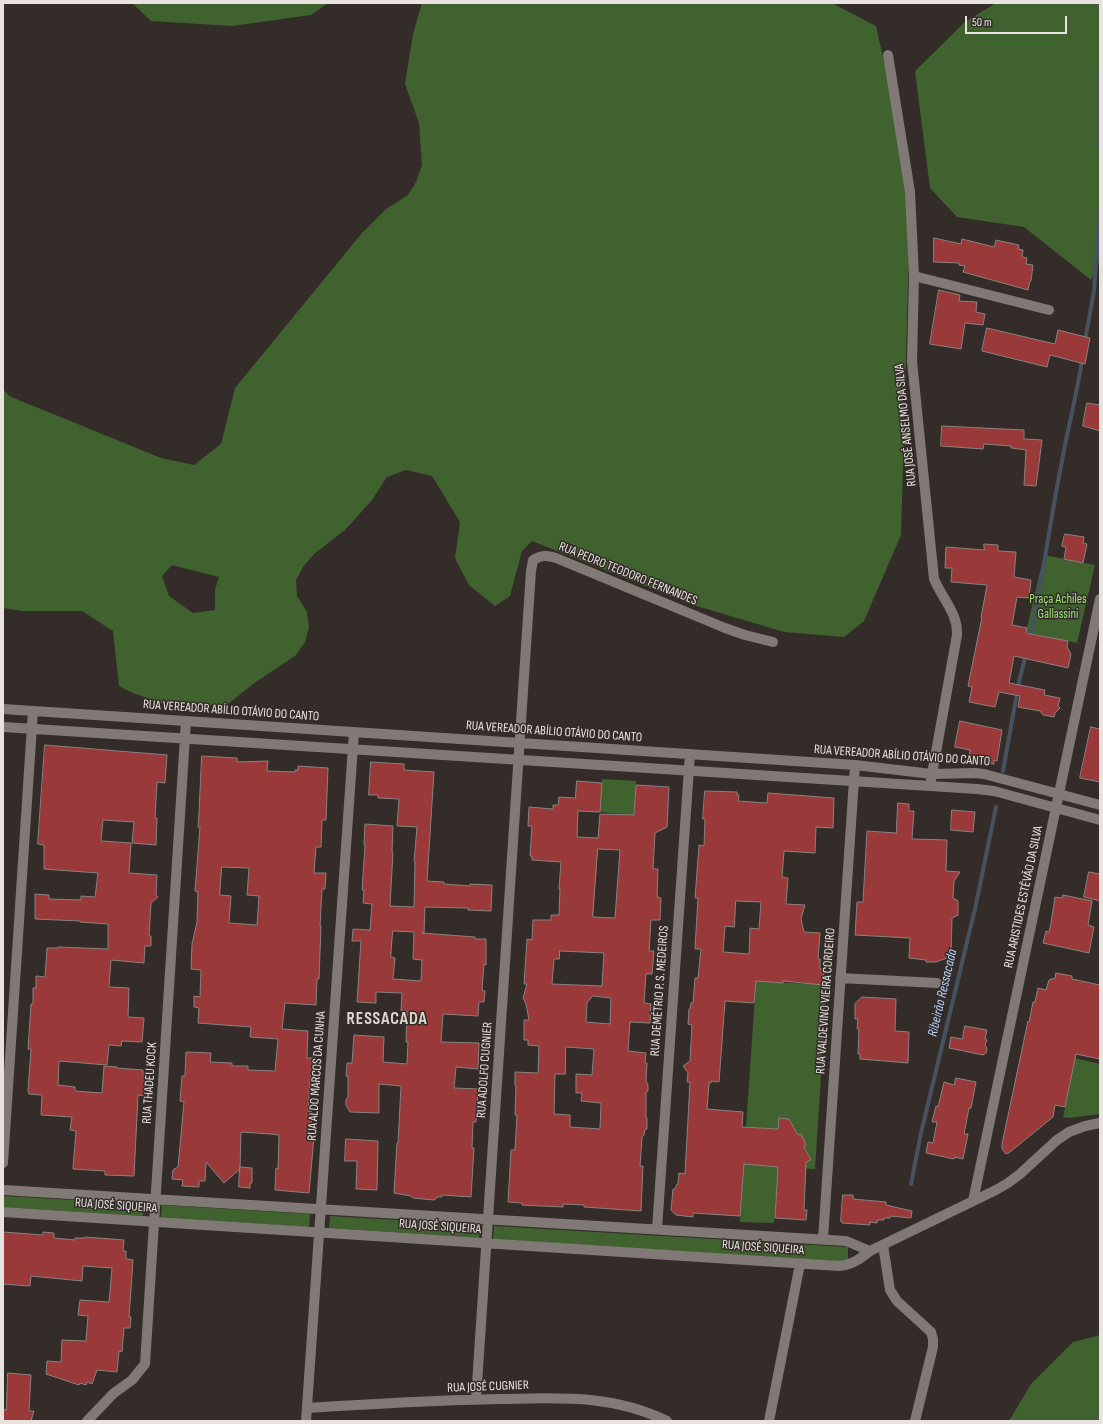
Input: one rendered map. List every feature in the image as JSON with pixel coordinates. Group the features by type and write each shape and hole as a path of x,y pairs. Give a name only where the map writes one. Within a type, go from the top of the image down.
{"street":[{"name":"RUA JOSÉ ANSELMO DA SILVA","path":"888,55 910,192 914,276 912,361 934,580 940,593 956,617 958,627 931,786"},
{"path":"914,276 1049,310"},
{"name":"RUA PEDRO TEODORO FERNANDES","path":"519,743 531,571 533,560 541,556 556,558 725,628 773,642"},
{"name":"RUA ARISTIDES ESTÊVÃO DA SILVA","path":"973,1201 1100,599"},
{"name":"RUA VEREADOR ABÍLIO OTÁVIO DO CANTO","path":"3,709 855,765 932,774 975,773 984,774 1100,805"},
{"path":"3,1163 33,711"},
{"name":"RUA THADEU KOCK","path":"86,1421 114,1393 132,1380 145,1364 186,721"},
{"path":"3,727 518,759 994,791 1100,820"},
{"name":"RUA ALDO MARCOS DA CUNHA","path":"306,1421 354,732"},
{"name":"RUA ADOLFO CUGNIER","path":"476,1399 519,743"},
{"name":"RUA DEMÉTRIO P. S. MEDEIROS","path":"657,1230 690,754"},
{"name":"RUA VALDEVINO VIEIRA CORDEIRO","path":"823,1239 855,765"},
{"path":"840,978 937,984"},
{"name":"RUA JOSÉ SIQUEIRA","path":"3,1212 848,1266 856,1262 870,1251 1008,1183 1057,1140 1069,1132 1085,1126 1100,1123"},
{"name":"RUA JOSÉ SIQUEIRA","path":"3,1190 823,1239 846,1241 870,1251"},
{"path":"883,1245 890,1290 897,1301 931,1332 933,1339 932,1351 915,1421"},
{"path":"769,1421 800,1264"},
{"name":"RUA JOSÉ CUGNIER","path":"307,1408 476,1399 559,1398 616,1403 656,1416 666,1421"}],"green space":[{"path":"132,3 328,3 311,15 232,26 151,21"},
{"path":"422,3 832,3 876,26 906,158 909,251 901,535 864,621 844,637 784,632 690,604 532,541 522,551 510,596 495,606 469,585 455,558 460,522 432,476 406,470 387,477 372,500 345,530 314,554 303,567 296,580 297,596 307,612 309,627 305,642 295,656 253,684 228,704 172,707 133,693 119,686 113,631 82,611 22,611 3,608 3,389 9,396 161,458 194,465 221,444 235,388 362,233 386,209 408,195 416,182 422,165 419,123 405,84 413,34","holes":["172,565 219,577 215,590 215,610 193,613 169,596 162,576"]},
{"path":"996,3 1100,3 1100,259 1091,280 1024,227 957,217 930,188 915,71 965,22"},
{"name":"Praça Achiles Gallassini","path":"1044,555 1095,565 1077,643 1026,632"},
{"path":"602,779 636,781 634,815 600,812"},
{"path":"756,981 827,985 815,1169 795,1168 811,1159 804,1146 806,1145 801,1134 799,1135 789,1119 779,1119 778,1129 746,1127"},
{"path":"1075,1058 1100,1064 1100,1114 1069,1118 1063,1117"},
{"path":"744,1164 778,1167 774,1223 740,1222"},
{"path":"3,1196 144,1204 143,1216 3,1207"},
{"path":"162,1205 310,1214 309,1227 161,1217"},
{"path":"330,1216 480,1225 479,1238 329,1228"},
{"path":"494,1226 848,1247 848,1262 493,1239"},
{"path":"1100,1335 1100,1421 1009,1421 1031,1384 1073,1342"}],"building":[{"path":"934,238 961,244 962,239 994,247 996,240 1019,245 1018,249 1023,250 1022,257 1027,258 1026,264 1033,265 1028,290 963,272 965,266 959,265 959,263 934,262"},
{"path":"939,290 960,295 959,301 977,302 976,312 985,314 983,325 965,323 961,349 930,344"},
{"path":"987,328 1055,344 1058,330 1090,338 1085,364 1050,355 1047,367 982,351"},
{"path":"1087,403 1100,405 1100,431 1083,426"},
{"path":"942,426 1024,430 1024,439 1042,440 1036,486 1024,485 1026,450 1011,448 1011,446 984,444 983,449 941,446"},
{"path":"1065,534 1084,537 1083,543 1087,544 1083,563 1064,559 1066,547 1062,546"},
{"path":"984,544 998,545 998,551 1016,552 1014,577 1031,580 1029,598 1017,597 1012,625 1027,628 1026,633 1068,641 1067,647 1071,654 1068,668 1014,656 1009,683 1045,690 1044,695 1060,698 1058,706 1060,708 1055,713 1054,717 1043,715 1040,711 1018,707 1020,696 999,692 995,707 969,702 972,687 968,686 987,585 951,582 952,568 945,568 946,547 984,550"},
{"path":"960,721 1002,730 997,761 994,760 994,764 968,762 970,750 955,747"},
{"path":"1091,727 1100,729 1100,782 1080,778"},
{"path":"45,745 167,755 165,783 157,782 155,818 157,818 156,845 132,843 134,822 103,820 101,841 131,843 129,873 157,875 156,895 158,897 151,903 149,936 151,936 151,946 145,946 144,963 111,960 109,987 129,988 128,1017 144,1018 142,1042 122,1041 121,1046 109,1045 107,1065 59,1061 58,1085 75,1087 75,1091 102,1093 104,1066 143,1070 143,1075 151,1075 150,1089 145,1089 144,1096 138,1095 134,1176 105,1175 105,1171 73,1169 76,1131 70,1130 72,1117 41,1115 42,1095 29,1094 28,1091 31,1049 28,1049 31,1004 33,1004 33,988 36,988 36,976 45,977 47,948 108,949 108,924 35,919 35,894 49,895 49,899 81,900 81,896 95,897 98,873 44,869 44,845 38,844"},
{"path":"202,756 237,758 237,762 268,761 267,771 295,772 295,770 298,770 298,766 328,768 326,820 322,820 321,847 316,847 314,873 326,873 325,889 322,889 319,979 317,979 316,1005 285,1003 282,1029 308,1031 307,1058 314,1058 313,1076 311,1076 310,1079 308,1111 312,1112 310,1137 314,1137 309,1193 275,1190 276,1168 278,1169 279,1135 271,1134 241,1132 240,1169 224,1183 206,1162 205,1181 199,1181 199,1187 182,1186 183,1180 172,1179 173,1170 178,1167 184,1102 180,1101 182,1076 185,1076 186,1052 211,1053 210,1062 232,1063 232,1066 248,1066 248,1070 275,1071 278,1039 250,1037 251,1027 198,1023 199,1008 194,1007 194,996 200,997 201,970 191,969 192,944 197,922 198,892 195,891 200,827 198,827","holes":["222,867 249,868 247,895 259,896 257,925 229,923 231,896 220,895"]},
{"path":"371,762 404,764 404,770 434,772 427,881 470,886 470,884 492,885 491,911 468,910 468,908 425,907 424,933 422,933 486,939 486,965 484,964 482,990 485,991 484,1002 479,1002 478,1016 443,1014 441,1042 479,1043 478,1069 456,1067 454,1088 478,1089 476,1122 473,1122 472,1148 474,1148 471,1197 442,1195 442,1197 438,1197 434,1200 413,1198 411,1196 394,1193 401,1086 379,1084 379,1113 350,1112 346,1105 346,1099 348,1097 348,1076 346,1076 347,1063 352,1063 354,1035 384,1037 383,1062 407,1064 407,1011 401,1011 402,993 376,992 376,1003 357,1002 361,941 352,941 353,929 370,930 372,904 363,903 364,890 362,890 365,824 393,826 390,906 414,907 414,862 417,827 397,826 399,799 378,798 378,795 369,795","holes":["393,931 414,932 413,959 422,960 421,981 393,979 395,958 391,957"]},
{"path":"577,781 602,783 600,812 578,811 577,837 598,838 600,814 634,815 636,785 669,787 667,827 655,833 653,869 658,869 657,897 661,898 660,920 651,920 649,951 654,951 652,974 646,974 644,1003 651,1004 650,1023 630,1022 628,1051 646,1053 645,1063 647,1063 647,1129 645,1129 642,1137 640,1166 643,1166 641,1211 584,1207 584,1205 563,1204 563,1207 522,1205 522,1203 508,1202 511,1150 515,1150 517,1115 515,1115 515,1072 538,1073 539,1046 528,1045 528,1040 524,1040 524,1020 529,1020 526,1004 523,998 527,984 524,984 527,939 532,940 533,920 551,920 551,915 559,915 561,862 532,860 532,856 530,856 532,826 528,826 529,807 553,809 553,805 558,805 559,797 575,798","holes":["598,849 620,850 615,918 593,917","560,951 604,953 602,986 552,984 554,959 559,959","593,996 611,998 610,1024 586,1022 587,1003","566,1047 594,1049 592,1075 576,1074 576,1093 582,1093 581,1101 601,1103 600,1129 570,1127 570,1115 554,1114 555,1074 565,1074"]},
{"path":"705,791 737,792 737,795 739,795 738,801 767,803 768,793 834,798 833,828 816,827 815,853 784,851 782,877 788,878 786,904 805,905 801,919 804,932 820,933 818,959 820,959 820,969 824,969 823,985 783,981 783,983 756,981 754,1003 725,1001 719,1082 711,1081 711,1083 709,1083 707,1109 743,1112 742,1127 778,1129 779,1118 789,1119 797,1133 799,1135 801,1134 806,1145 804,1146 805,1149 811,1160 806,1162 804,1210 807,1210 806,1220 775,1218 778,1167 744,1164 740,1216 693,1213 693,1217 676,1215 671,1210 673,1189 675,1189 678,1184 679,1173 685,1174 690,1082 687,1082 688,1073 683,1066 690,1061 692,1025 688,1024 689,1009 691,1003 693,1003 695,978 698,978 701,949 695,949 698,898 695,898 699,845 704,846 705,819 703,819","holes":["736,901 761,902 759,929 750,928 749,954 723,952 725,926 734,927"]},
{"path":"898,803 909,804 909,811 914,811 912,839 947,840 946,871 960,872 954,881 953,898 958,901 958,915 952,918 951,954 947,958 936,962 926,962 926,960 909,958 910,938 855,935 857,902 863,902 867,831 896,833"},
{"path":"952,810 975,812 973,832 951,830"},
{"path":"1089,872 1100,874 1100,901 1084,897"},
{"path":"1063,895 1092,901 1088,925 1094,927 1089,953 1043,943 1046,931 1049,932 1055,897 1062,898"},
{"path":"1056,973 1072,976 1072,979 1100,985 1100,1059 1076,1054 1065,1107 1055,1105 1053,1117 1006,1154 1002,1149 1002,1144 1033,1002 1035,1002 1038,988 1046,990 1049,980 1055,978"},
{"path":"862,997 896,999 895,1031 909,1032 908,1063 860,1059 860,1054 858,1054 859,1029 857,1029 858,1019 855,1019 855,1004"},
{"path":"965,1026 987,1030 985,1039 987,1040 985,1045 987,1048 986,1053 983,1055 949,1048 951,1037 962,1039"},
{"path":"956,1078 976,1082 964,1134 968,1134 963,1159 955,1157 954,1159 926,1153 928,1142 933,1143 937,1122 932,1122 936,1106 938,1107 944,1082 954,1085"},
{"path":"346,1139 378,1141 377,1190 356,1189 357,1161 345,1161"},
{"path":"240,1167 252,1168 252,1183 250,1183 250,1188 239,1187"},
{"path":"843,1195 853,1195 853,1199 886,1202 886,1205 912,1211 911,1218 890,1216 890,1218 884,1218 884,1220 877,1220 877,1223 870,1222 870,1225 842,1223"},
{"path":"3,1232 43,1235 43,1232 54,1233 54,1238 75,1240 75,1238 85,1237 124,1240 123,1251 126,1251 126,1259 133,1260 129,1317 131,1317 130,1328 124,1328 122,1352 119,1351 117,1372 97,1370 92,1384 87,1382 86,1385 80,1383 79,1385 46,1374 47,1361 61,1362 62,1340 86,1341 88,1316 78,1315 80,1300 109,1302 112,1268 83,1266 82,1281 31,1276 30,1286 3,1284"},
{"path":"8,1373 31,1375 29,1411 34,1411 31,1421 3,1421 3,1409 6,1410"}],"waterway":[{"path":"1100,73 1100,147"},
{"path":"1085,341 1094,291 1100,210"},
{"path":"1030,638 1064,448 1082,360"},
{"path":"1003,771 1019,682 1026,654"},
{"name":"Ribeirão Ressacada","path":"911,1184 921,1133 975,909 996,807"}],"district":[{"name":"RESSACADA","path":"387,1020"}]}
